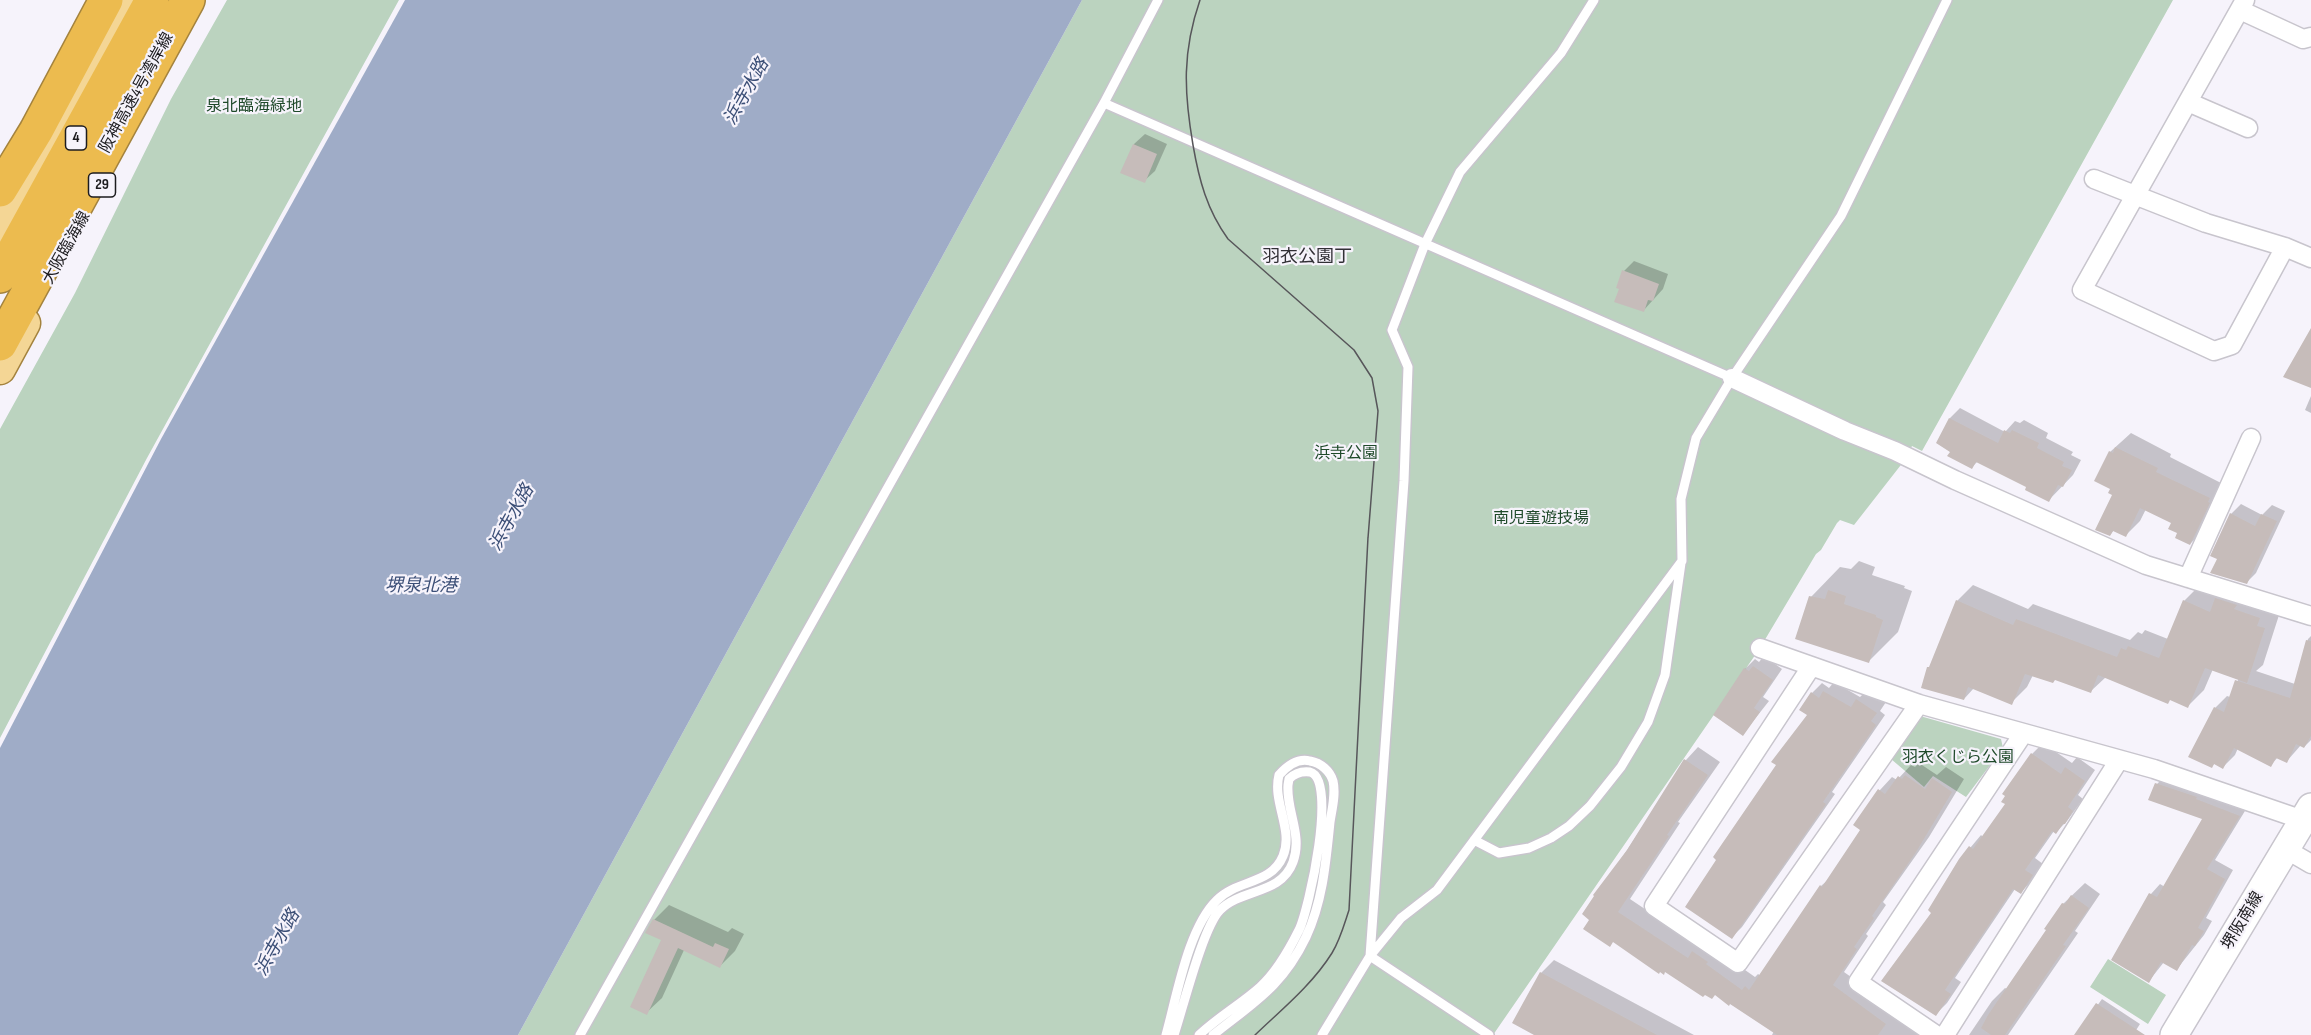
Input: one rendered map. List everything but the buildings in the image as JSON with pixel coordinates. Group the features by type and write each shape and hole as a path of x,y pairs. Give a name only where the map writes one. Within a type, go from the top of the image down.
{"highway":[{"name":"4","path":"0,190 36,131 106,0"},
{"name":"阪神高速4号湾岸線","path":"0,276 152,0"},
{"name":"阪神高速4号湾岸線","path":"0,344 188,0"}],"main road":[{"path":"0,233 128,0"},
{"name":"大阪臨海線","path":"0,369 204,0"},
{"name":"堺阪南線","path":"2174,1035 2287,850 2307,813"}],"street":[{"path":"2285,247 2232,345 2214,351 2082,290 2242,5 2303,39 2311,37"},
{"path":"2188,102 2248,128"},
{"path":"2094,179 2206,223 2285,247 2311,258"},
{"path":"1732,378 2146,565 2311,616"},
{"path":"2187,578 2251,438"},
{"path":"1760,648 1919,704 2307,813"},
{"path":"1810,667 1654,906 1738,963 1919,704"},
{"path":"1936,1035 1858,982 2023,734"},
{"path":"1945,1035 2119,760"},
{"path":"2287,850 2311,864"}],"lane":[{"path":"580,1035 1104,103 1158,0"},
{"path":"1370,956 1405,469 1408,367 1392,330 1425,244 1460,172 1561,53 1594,0"},
{"path":"1474,840 1499,853 1529,848 1551,838 1569,826 1590,806 1621,766 1648,723 1665,675 1682,561 1682,499 1696,438 1732,378 1841,216 1947,0"},
{"path":"1104,103 1732,378"},
{"path":"1322,1035 1370,956 1401,918 1437,890 1682,561"},
{"path":"1166,1035 1192,945 1205,914 1226,893 1268,876 1276,869 1283,857 1286,840 1277,794 1279,775 1292,763 1303,760 1316,762 1329,773 1334,793 1323,881 1312,922 1298,952 1269,991 1213,1035"},
{"path":"1174,1035 1214,917 1233,900 1245,894 1264,890 1277,883 1292,864 1297,844 1288,785 1289,780 1297,773 1309,772 1319,780 1322,807 1314,882 1300,927 1282,959 1263,985 1199,1035"},
{"path":"1370,956 1489,1035"}],"green space":[{"name":"泉北臨海緑地","path":"227,0 399,0 147,458 0,738 0,429 75,293 171,99"},
{"name":"浜寺公園","path":"1082,0 2173,0 1922,451 1912,446 1904,461 1854,525 1840,520 1837,523 1760,648 1493,1035 518,1035"},
{"name":"羽衣くじら公園","path":"1920,716 2001,739 2003,748 1966,797 1933,776 1924,787 1891,759"},
{"path":"2108,959 2166,995 2148,1024 2090,987"}],"water":[{"name":"堺泉北港","path":"405,0 1082,0 518,1035 0,1035 0,748 161,439"}],"tram line":[{"path":"1200,0 1190,37 1186,72 1190,126 1201,182 1209,206 1228,239 1354,350 1372,378 1378,411 1368,538"},
{"path":"1255,1035 1296,997 1324,965 1337,943 1349,910 1368,537"}],"district":[{"name":"羽衣公園丁","path":"1307,257"}],"water label":[{"name":"浜寺水路","path":"747,92"},
{"name":"浜寺水路","path":"512,518"},
{"name":"浜寺水路","path":"278,943"}],"park label":[{"name":"南児童遊技場","path":"1541,519"}]}
